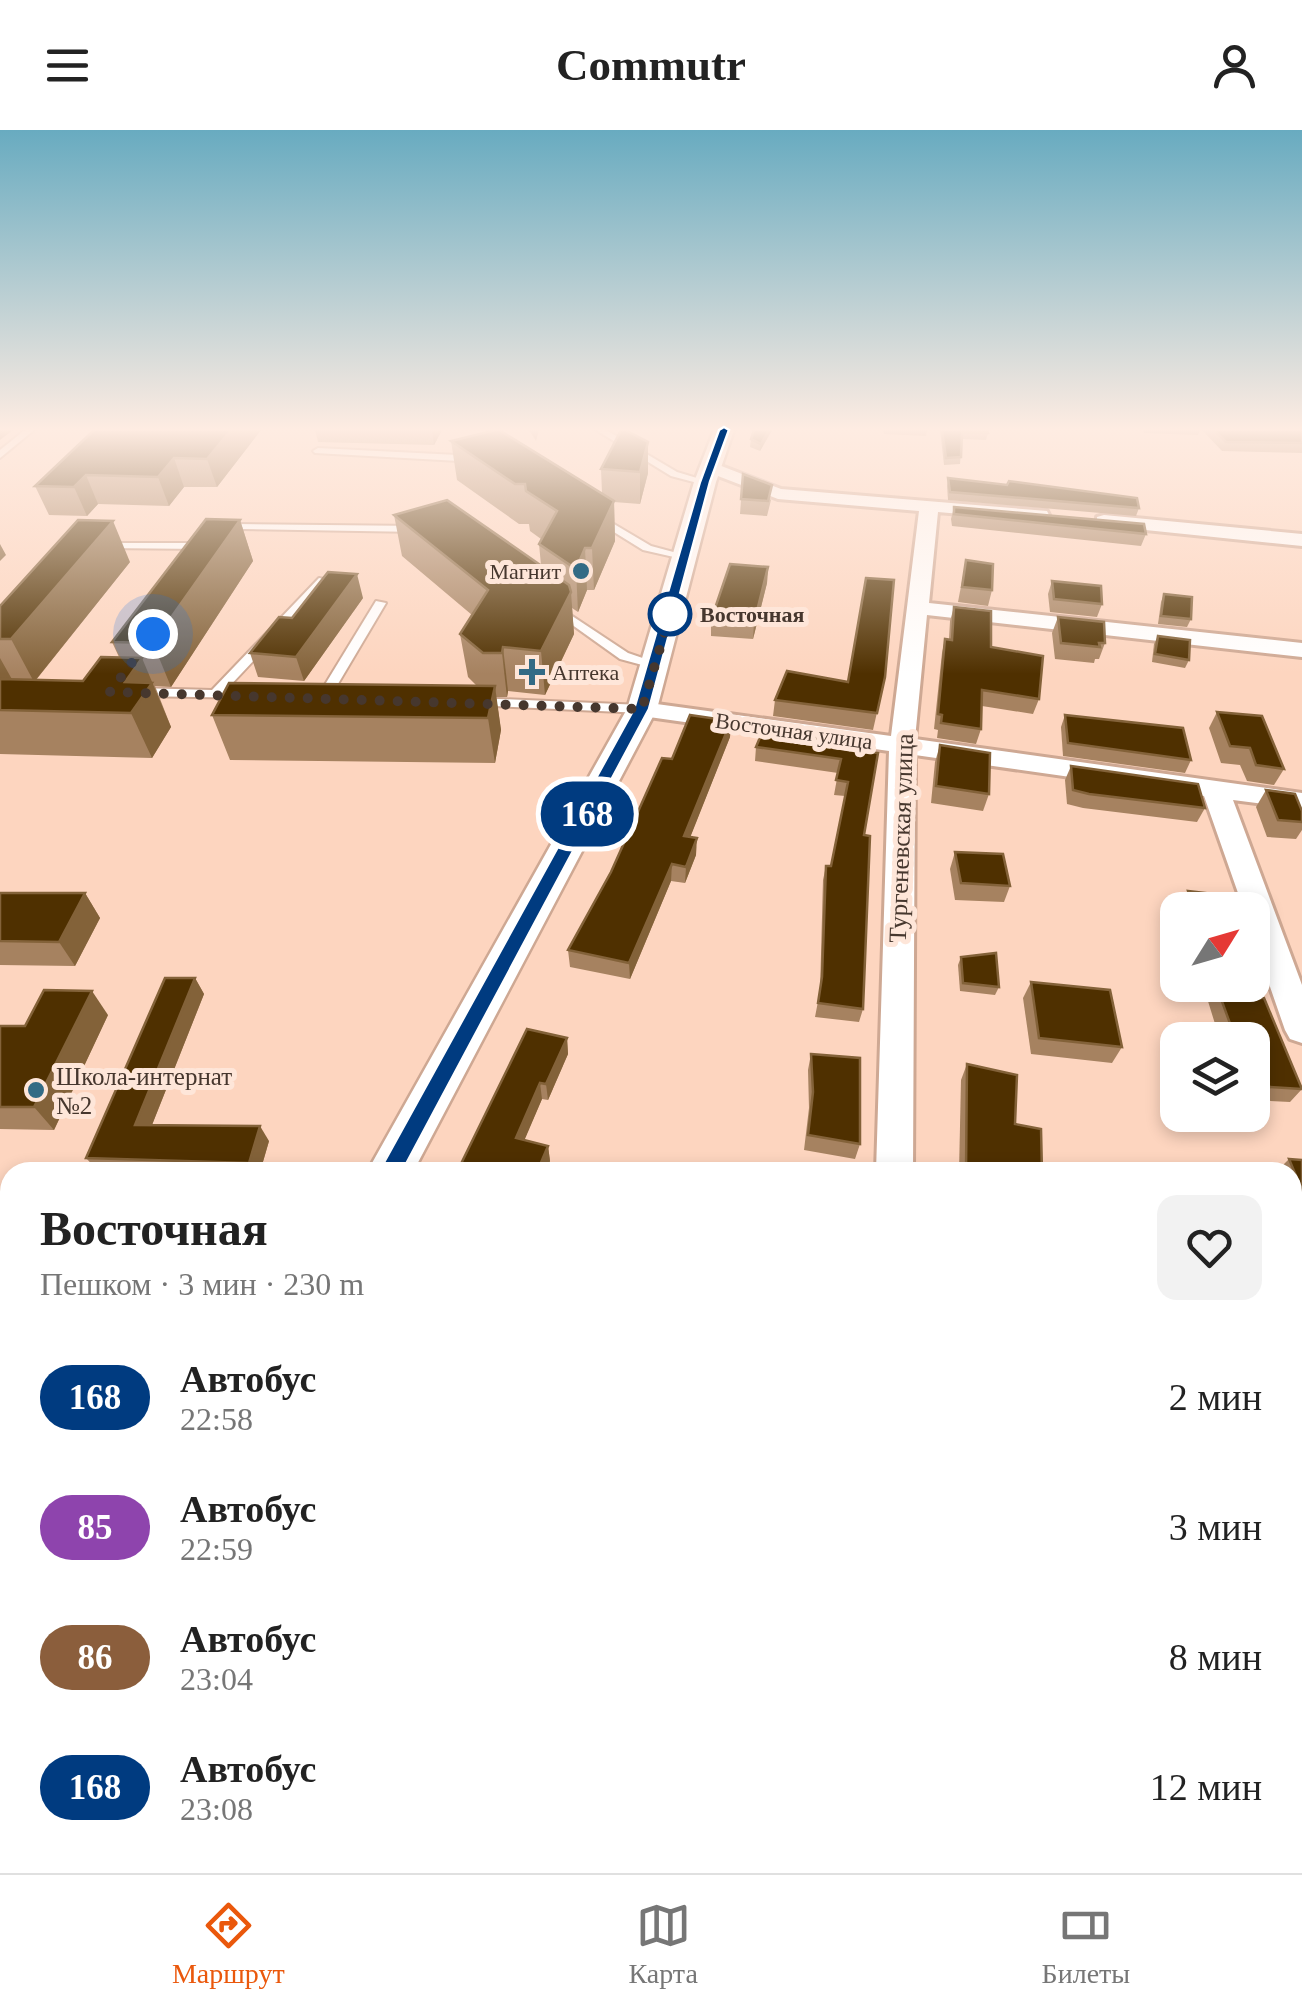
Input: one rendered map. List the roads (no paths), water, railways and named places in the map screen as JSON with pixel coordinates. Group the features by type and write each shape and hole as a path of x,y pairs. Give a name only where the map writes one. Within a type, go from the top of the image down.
{"street":[{"path":"395,1162 642,709 699,511"},
{"name":"Тургеневская улица","path":"894,1162 902,746 929,511"},
{"path":"1007,511 1302,540"},
{"path":"918,608 1302,650"},
{"name":"Восточная улица","path":"642,709 1302,801"},
{"path":"1215,788 1302,1030"}],"lane":[{"path":"587,511 647,548 687,558"},
{"path":"241,526 435,530"},
{"path":"84,544 216,546 205,563"},
{"path":"215,694 323,580"},
{"path":"542,598 624,656 656,665"},
{"path":"324,696 380,603"},
{"path":"128,692 270,695"},
{"path":"306,696 344,697"},
{"path":"463,702 642,709"}],"place":[{"name":"Магнит","path":"581,571"},
{"name":"Восточная","path":"670,614"},
{"name":"Аптека","path":"532,672"},
{"name":"Школа-интернат №2","path":"36,1090"}]}
